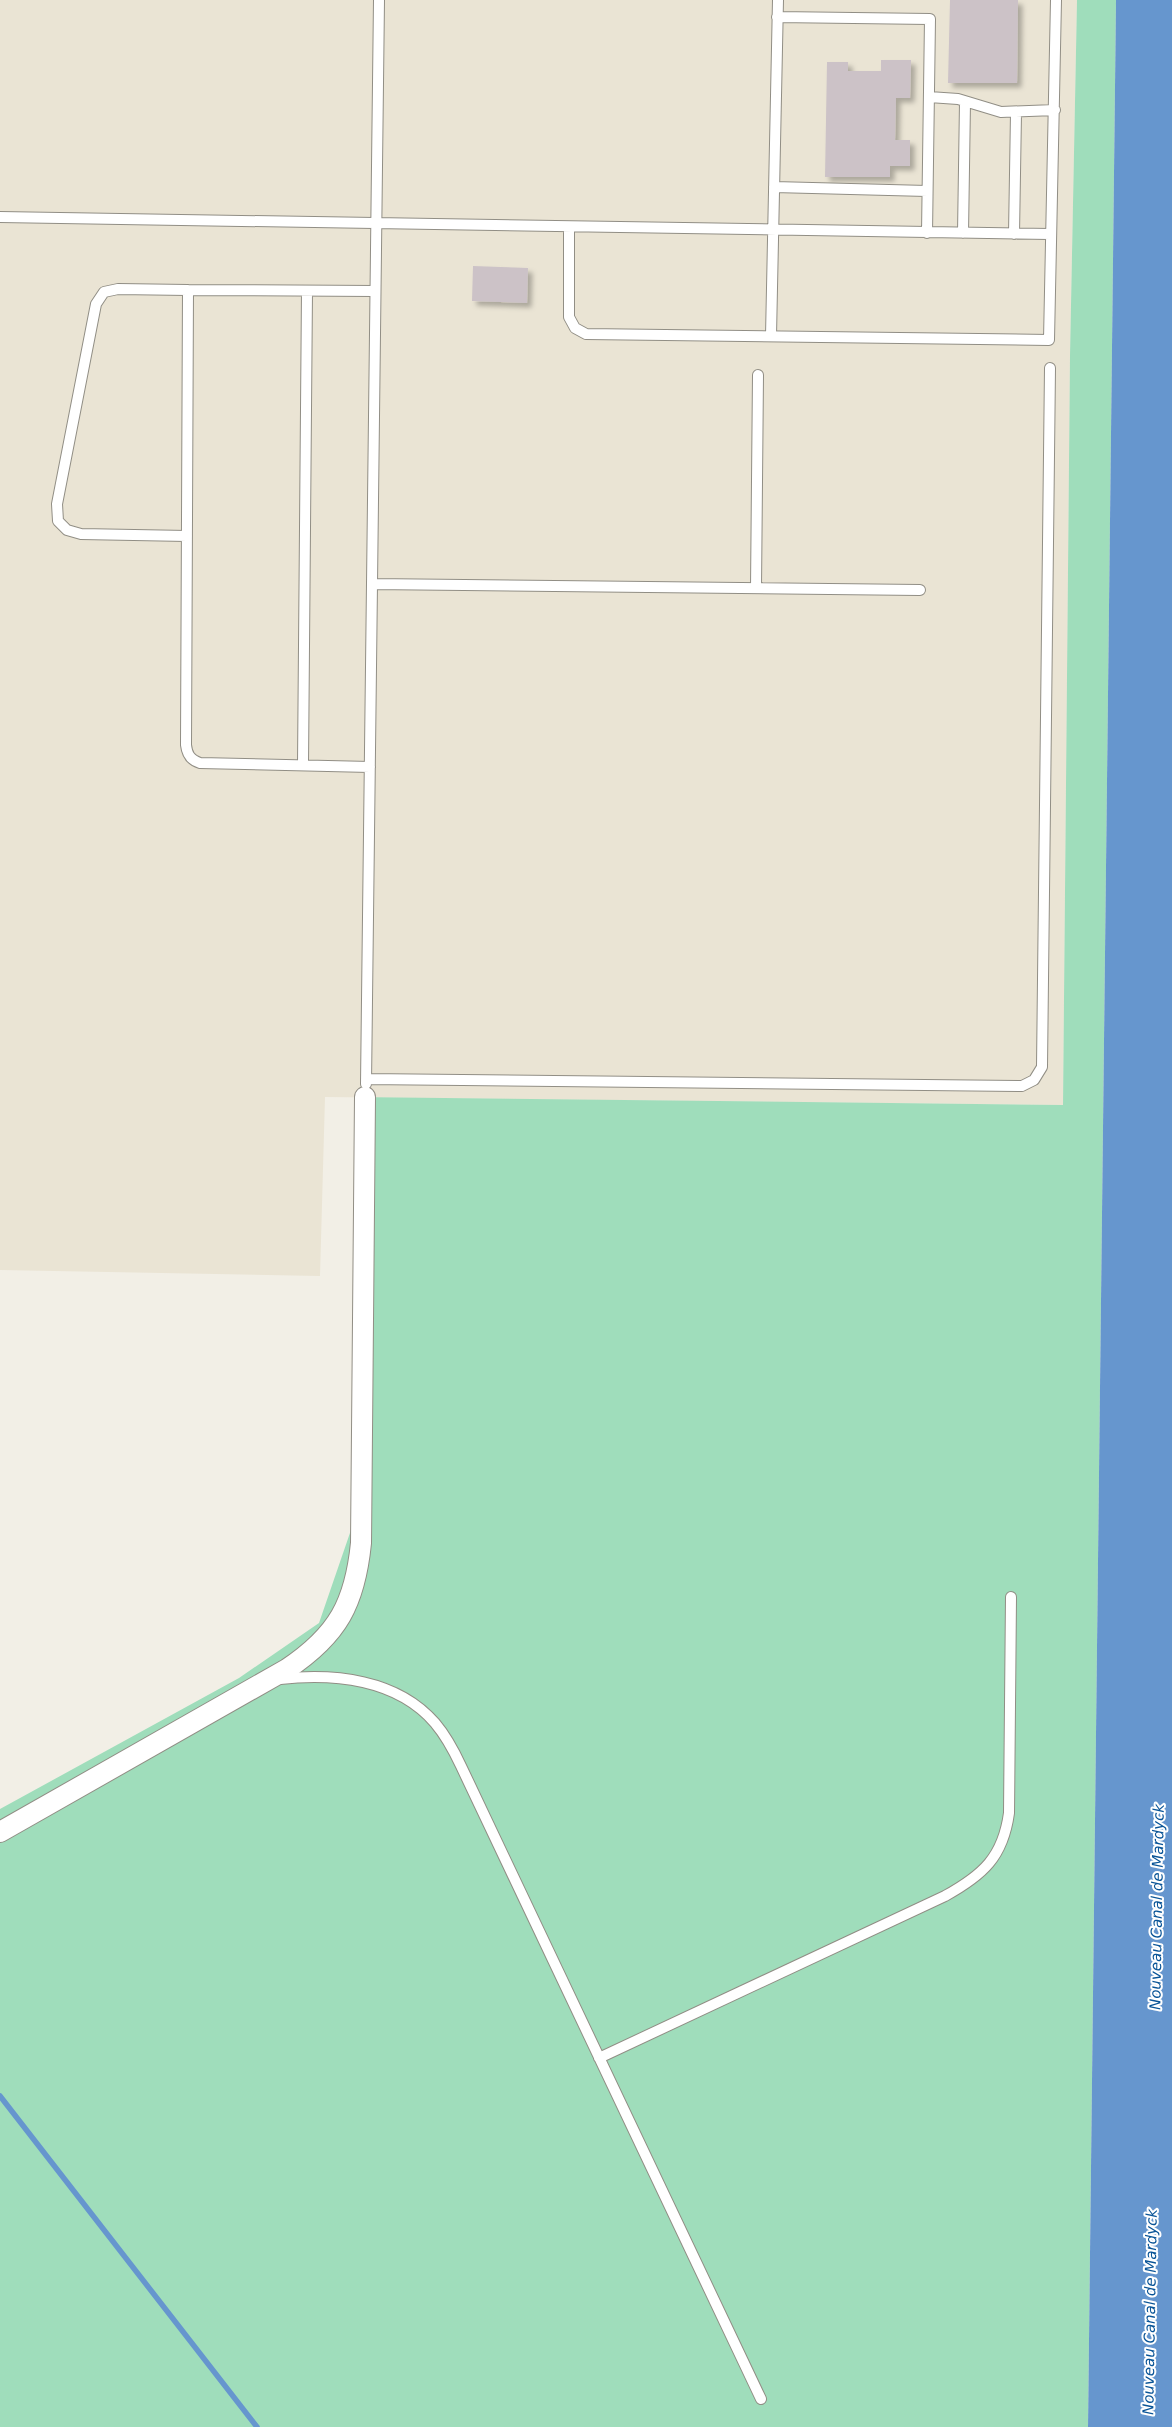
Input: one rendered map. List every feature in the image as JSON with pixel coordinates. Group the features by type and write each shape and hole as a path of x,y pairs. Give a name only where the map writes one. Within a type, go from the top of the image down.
{"street":[{"path":"0,1832 269,1680 312,1652 332,1630 348,1607 359,1564 362,1543 366,1088"}],"lane":[{"path":"379,0 366,1088 1022,1086 1034,1080 1042,1067 1050,368"},
{"path":"771,336 778,0"},
{"path":"569,227 568,309 571,323 580,331 595,335 1049,340 1050,234 1056,110 1056,0"},
{"path":"777,16 930,18 927,232"},
{"path":"929,97 966,102 991,110 1016,113 1056,110"},
{"path":"963,233 966,102"},
{"path":"1014,234 1016,113"},
{"path":"774,187 927,191"},
{"path":"0,217 1050,234"},
{"path":"187,536 81,534 67,530 58,521 57,504 96,304 104,292 118,289 375,291"},
{"path":"188,290 186,744 188,755 200,763 370,766"},
{"path":"302,765 307,291"},
{"path":"756,588 758,375"},
{"path":"372,584 920,590"},
{"path":"599,2058 945,1896 966,1884 987,1868 1004,1838 1009,1812 1011,1597"},
{"path":"269,1680 325,1676 356,1680 400,1696 419,1708 436,1724 461,1766 761,2399"}],"shaded area":[{"path":"0,0 1077,0 1070,356 1063,1105 325,1097 320,1276 0,1270"}],"green space":[{"path":"1077,0 1116,0 1088,2427 0,2427 0,1809 239,1678 319,1623 351,1530 355,1097 1063,1105 1070,356"}],"water":[{"name":"Nouveau Canal de Mardyck","path":"1116,0 1172,0 1172,2427 1088,2427"}],"building":[{"path":"950,0 1018,0 1017,83 948,83"},
{"path":"881,60 911,60 910,98 896,98 895,140 910,140 910,166 890,166 890,177 825,177 827,62 848,62 848,71 881,71"},
{"path":"473,266 528,268 527,303 472,301"}],"waterway":[{"path":"0,2096 257,2427"}]}
